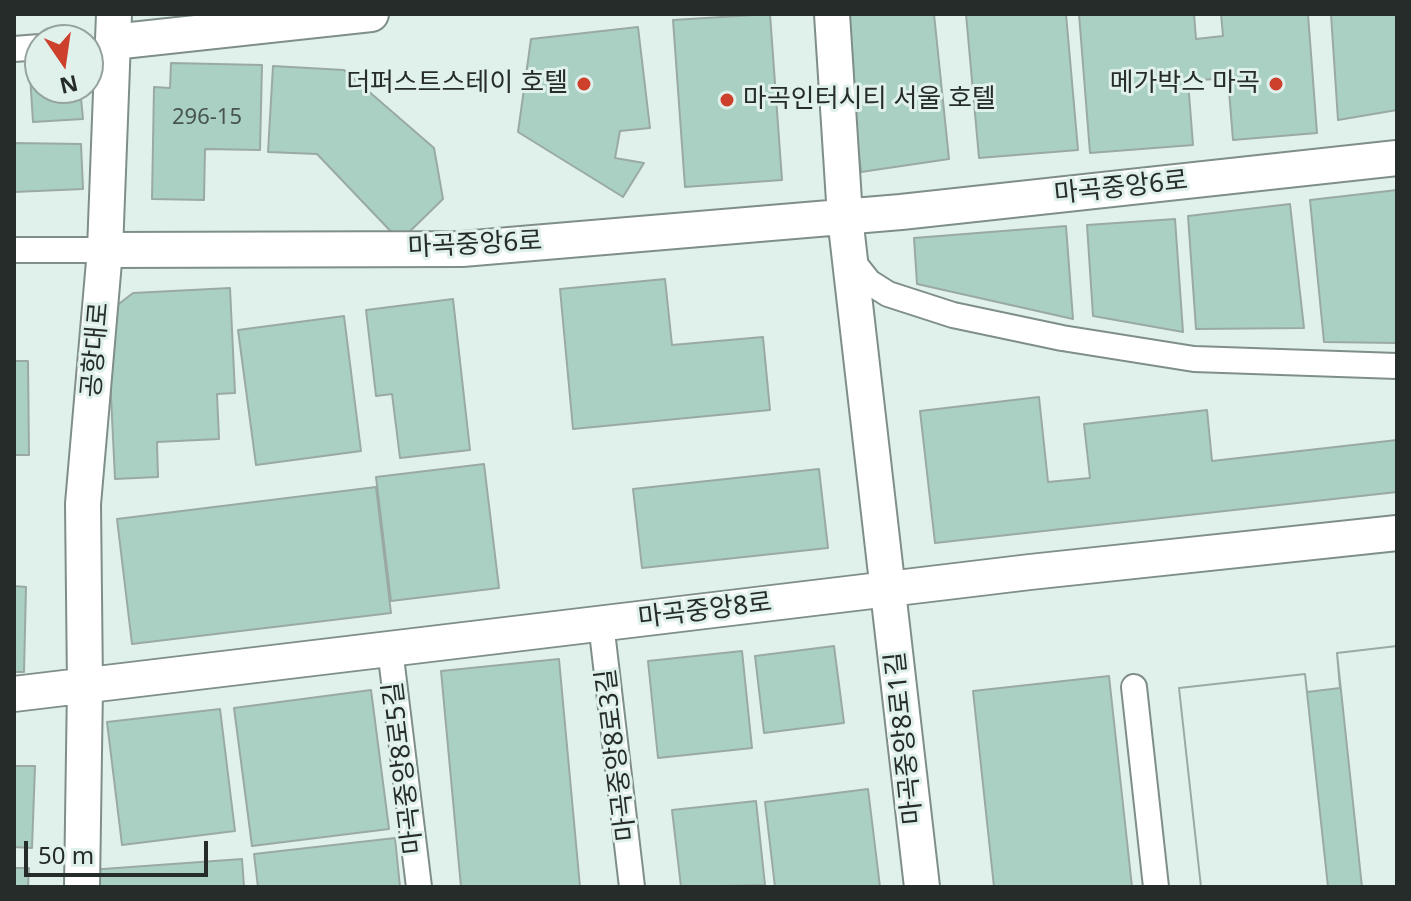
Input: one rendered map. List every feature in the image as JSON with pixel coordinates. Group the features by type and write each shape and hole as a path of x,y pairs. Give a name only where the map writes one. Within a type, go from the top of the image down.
{"street":[{"path":"105,33 371,14"},
{"path":"832,14 845,217 888,589"},
{"name":"공항대로","path":"82,887 85,686 83,504 105,250 105,33"},
{"name":"마곡중앙6로","path":"105,250 462,249 845,217 1397,158"},
{"path":"14,250 105,250"},
{"path":"849,256 869,282 888,294 953,315 1062,338 1194,359 1397,366"},
{"name":"마곡중앙8로","path":"14,694 888,589 1397,533"},
{"name":"마곡중앙8로1길","path":"888,589 922,887"},
{"name":"마곡중앙8로3길","path":"601,623 632,887"},
{"name":"마곡중앙8로5길","path":"390,649 419,887"},
{"path":"1134,687 1156,887"}],"building":[{"name":"마곡인터시티 서울 호텔","path":"770,14 782,180 685,187 673,20"},
{"path":"842,14 934,14 949,159 861,172"},
{"path":"966,14 1066,14 1078,150 979,158"},
{"path":"1079,14 1194,14 1196,39 1223,36 1221,14 1308,14 1317,133 1233,140 1228,78 1188,81 1193,145 1090,153"},
{"path":"1331,14 1397,14 1397,110 1338,120"},
{"name":"더퍼스트스테이 호텔","path":"638,27 650,128 620,131 615,158 644,163 623,197 518,132 531,39"},
{"path":"171,63 262,65 260,150 205,149 204,200 152,199 154,87 170,88"},
{"path":"273,66 344,70 434,148 443,199 400,241 317,154 268,152"},
{"path":"32,104 82,104 83,119 33,122"},
{"path":"14,143 81,144 83,189 14,192"},
{"path":"1397,190 1397,343 1324,342 1310,200"},
{"path":"1290,204 1304,328 1196,329 1188,216"},
{"path":"1175,219 1183,332 1093,316 1087,225"},
{"path":"1066,226 1073,319 917,284 914,238"},
{"path":"665,279 672,345 763,337 770,410 573,429 560,289"},
{"path":"230,288 235,393 217,394 219,439 157,442 158,477 115,479 107,313 133,293"},
{"path":"453,299 470,450 400,458 392,394 376,396 366,310"},
{"path":"344,316 361,451 256,465 238,330"},
{"path":"14,361 28,361 29,455 14,455"},
{"path":"1039,397 1048,482 1090,478 1084,424 1207,410 1212,461 1397,440 1397,492 935,543 920,411"},
{"path":"484,464 499,588 391,601 376,477"},
{"path":"819,469 828,548 642,568 633,489"},
{"path":"376,487 391,613 132,644 117,519"},
{"path":"14,586 26,587 24,672 14,672"},
{"path":"834,646 844,723 764,733 755,656"},
{"path":"1397,646 1397,887 1362,887 1337,653"},
{"path":"1397,646 1397,887 1201,887 1179,688 1305,674 1307,692 1340,688 1337,653"},
{"path":"742,651 752,748 658,758 648,661"},
{"path":"559,659 580,887 461,887 441,671"},
{"path":"1305,674 1328,887 1201,887 1179,688"},
{"path":"1109,676 1132,887 994,887 973,691"},
{"path":"371,690 389,829 252,846 234,708"},
{"path":"220,709 235,831 122,845 107,722"},
{"path":"14,766 35,766 32,848 14,847"},
{"path":"868,789 880,887 775,887 765,802"},
{"path":"756,801 765,885 681,887 672,810"},
{"path":"395,838 400,887 258,887 254,854"},
{"path":"242,859 244,887 90,887 89,870"},
{"path":"14,868 29,868 28,887 14,887"}],"place":[{"name":"더퍼스트스테이 호텔","path":"584,84"},
{"name":"메가박스 마곡","path":"1276,84"},
{"name":"마곡인터시티 서울 호텔","path":"727,100"}]}
